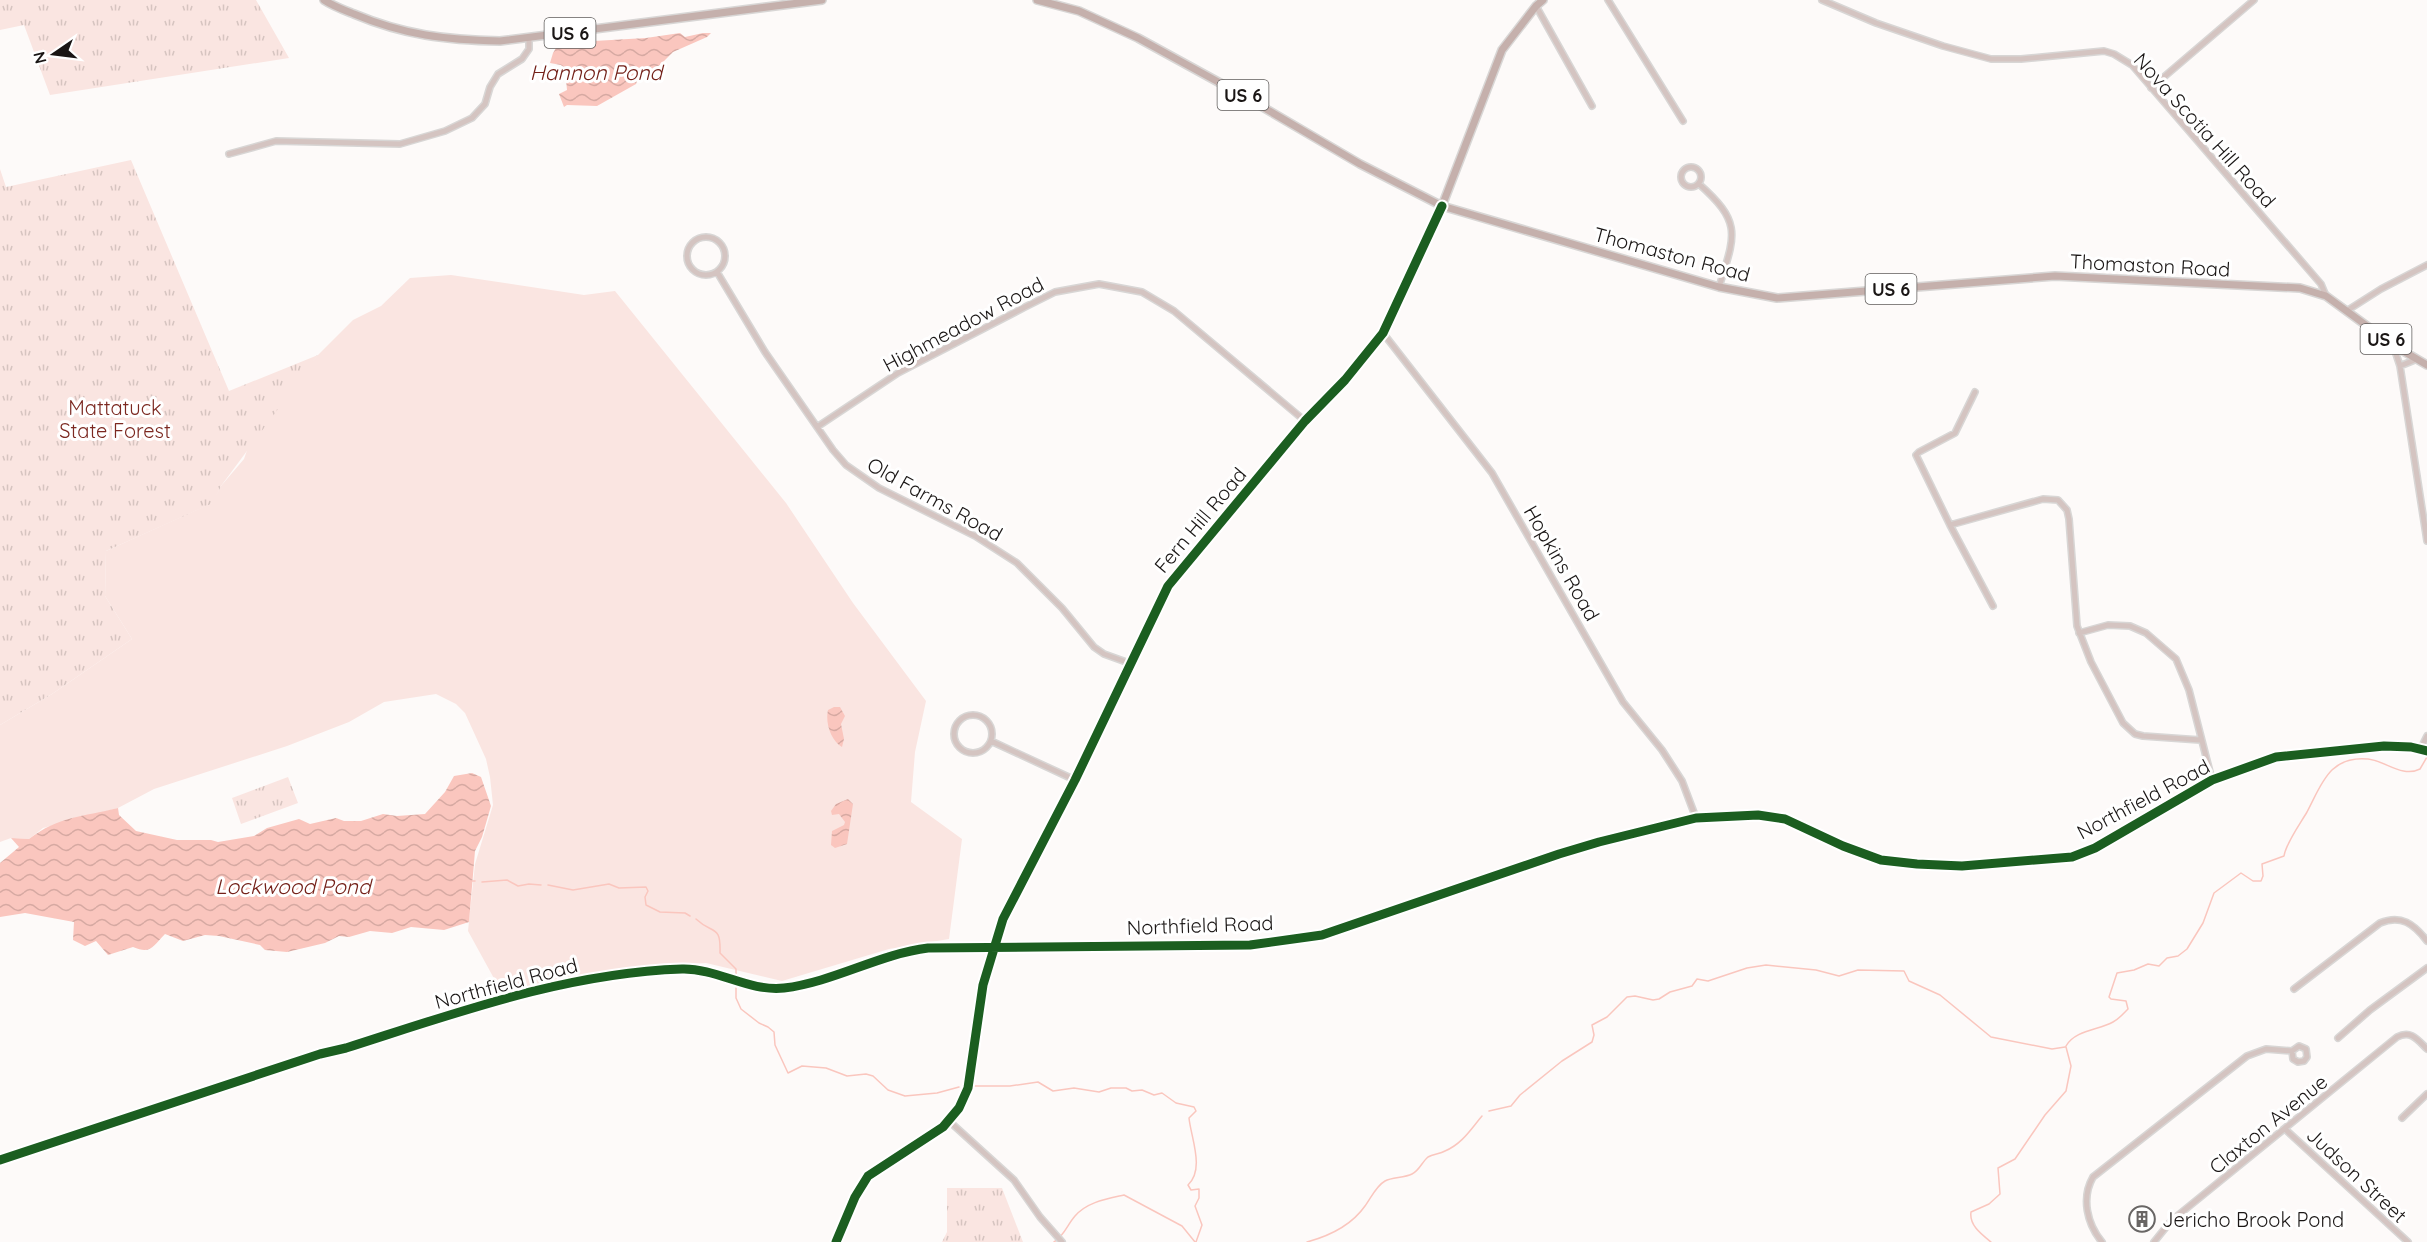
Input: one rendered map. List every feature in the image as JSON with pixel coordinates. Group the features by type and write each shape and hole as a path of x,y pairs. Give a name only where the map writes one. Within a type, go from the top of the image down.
{"main road":[{"name":"US 6","path":"324,0 375,23 413,34 463,40 500,41 822,0"},
{"name":"Thomaston Road","path":"1037,0 1079,11 1138,38 1242,95 1359,164 1442,206 1719,287 1777,298 2055,276 2300,288 2326,296 2348,310"},
{"path":"1442,206 1502,50 1543,0"},
{"name":"US 6","path":"2348,310 2393,345 2427,365"}],"street":[{"path":"1608,0 1683,121"},
{"name":"Nova Scotia Hill Road","path":"1822,0 1876,23 1943,46 1991,59 2021,59 2104,51 2114,54 2132,65 2322,284 2326,296"},
{"path":"2151,88 2254,0"},
{"path":"1536,6 1592,106"},
{"path":"229,154 276,141 400,144 445,131 472,118 485,104 498,74 522,59 529,49 529,39"},
{"path":"1699,184 1725,208 1732,229 1729,256 1719,287"},
{"name":"Fern Hill Road","path":"950,1121 968,1088 978,1010 993,947 1003,919 1075,780 1129,663 1168,586 1305,421 1345,380 1383,333 1442,206"},
{"path":"713,237 723,246 725,258 717,272 703,275 694,271 689,265 687,249 695,239 713,237"},
{"path":"2348,310 2381,289 2427,265"},
{"name":"Old Farms Road","path":"717,272 765,352 833,450 860,476 975,536 1017,563 1062,608 1094,647 1104,654 1129,663"},
{"name":"Highmeadow Road","path":"817,427 898,373 1035,302 1055,292 1098,284 1142,292 1174,310 1305,421"},
{"name":"Hopkins Road","path":"1383,333 1492,473 1623,702 1662,750 1682,781 1696,818"},
{"path":"2393,345 2400,366 2427,541"},
{"path":"2400,366 2417,359"},
{"path":"1975,392 1955,433 1916,455 1993,606"},
{"path":"1950,525 2043,499 2058,500 2067,510 2069,519 2075,617 2079,633 2112,703 2128,729 2135,734 2200,740"},
{"path":"2079,633 2108,625 2130,626 2146,633 2176,659 2189,690 2212,780"},
{"path":"965,716 980,716 991,727 990,741 982,750 966,752 955,740 955,726 965,716"},
{"path":"2425,750 2427,736"},
{"path":"990,741 1075,780"},
{"name":"Northfield Road","path":"0,1160 320,1054 534,990 632,973 686,969 709,972 752,985 781,988 806,983 916,950 993,947 1250,945 1322,935 1559,854 1696,818 1758,815 1785,819 1872,858 1917,864 1962,866 2072,857 2095,848 2212,780 2276,757 2369,746 2425,750"},
{"path":"2294,989 2380,923 2390,918 2399,918 2419,930 2427,941"},
{"path":"2338,1038 2370,1010 2427,968"},
{"name":"Claxton Avenue","path":"2154,1242 2172,1221 2397,1037 2405,1033 2412,1035 2427,1049"},
{"path":"2102,1242 2089,1219 2087,1195 2089,1185 2101,1169 2247,1056 2266,1049 2292,1051"},
{"path":"2402,1118 2427,1094"},
{"path":"837,1242 855,1197 868,1176 918,1145 950,1121 1014,1180 1060,1240"},
{"name":"Judson Street","path":"2286,1130 2408,1242"}],"green space":[{"path":"0,0 256,0 289,58 50,95 24,25 0,30"},
{"name":"Mattatuck State Forest","path":"131,160 229,391 318,355 221,486 213,503 106,551 105,596 132,639 52,694 0,725 0,169 6,187"},
{"path":"451,275 584,295 615,291 786,503 853,603 926,701 915,752 911,802 962,839 949,939 889,949 782,981 706,963 662,965 539,984 502,993 468,931 475,864 493,805 490,777 486,759 465,713 456,704 436,694 384,702 349,722 287,746 154,789 118,808 43,828 29,839 11,838 0,842 0,725 52,694 132,639 105,596 106,551 212,503 221,486 244,459 254,430 318,355 353,320 381,306 410,278"},
{"path":"288,777 298,803 241,824 232,798"},
{"path":"947,1188 1002,1188 1023,1242 942,1242 947,1232"}],"water":[{"name":"Hannon Pond","path":"680,33 685,37 711,33 673,52 660,65 638,78 636,84 597,106 567,105 564,107 559,94 567,90 565,69 561,65 550,63 559,43 646,38"},
{"path":"840,707 845,716 841,724 844,739 842,747 835,741 828,726 828,710"},
{"name":"Lockwood Pond","path":"472,773 481,777 491,806 482,837 475,851 469,922 444,930 411,927 392,933 370,931 349,937 339,936 325,943 287,952 265,950 260,945 219,936 205,935 183,941 165,934 148,950 133,947 108,955 96,941 85,946 73,940 74,922 25,913 0,917 0,863 19,847 11,838 29,839 61,821 118,808 119,815 136,831 177,840 218,842 254,836 267,828 299,819 310,824 336,818 344,821 361,821 383,814 397,816 425,814 445,792 454,776"},
{"path":"848,799 853,804 847,844 835,848 831,845 832,831 844,825 845,822 839,814 832,815 831,811 836,804"}],"waterway":[{"path":"2066,1046 2081,1033 2115,1021 2128,1009 2126,1001 2109,997 2117,973 2134,970 2148,964 2159,966 2167,958 2178,956 2187,949 2203,923 2214,893 2241,873 2253,881 2261,881 2262,864 2284,856 2290,840 2322,783 2335,767 2355,759 2368,759 2407,772 2420,769 2427,757"},
{"path":"482,882 507,880 518,886 541,885"},
{"path":"548,885 573,890 609,884 619,888 646,887 648,891 645,897 646,905 660,912 685,913 690,916"},
{"path":"696,919 715,931 719,938 720,953 736,969 736,976"},
{"path":"1489,1111 1511,1106 1520,1095 1562,1061 1592,1042 1594,1035 1592,1025 1607,1017 1627,997 1659,999 1670,992 1692,986 1697,979 1708,981 1747,968 1766,965 1816,970 1839,976 1858,970 1904,971 1909,981 1940,995 1991,1037 2052,1049 2065,1047"},
{"path":"736,988 736,998 741,1009 774,1032 775,1045 788,1073 802,1066 826,1068 847,1076 866,1074 873,1076 888,1090 905,1096 937,1093 959,1087"},
{"path":"1991,1242 1974,1225 1971,1212 1989,1204 2000,1194 1998,1168 2015,1159 2045,1115 2066,1091 2071,1066 2066,1047"},
{"path":"974,1086 1010,1086 1038,1082 1053,1091 1074,1088 1099,1092 1111,1088 1126,1088 1132,1091 1142,1090 1154,1095 1162,1093 1176,1103 1194,1107 1196,1111 1189,1118 1196,1153 1196,1171 1188,1185 1191,1190 1199,1189 1199,1198 1195,1206 1202,1225 1196,1242"},
{"path":"1307,1242 1323,1237 1346,1225 1359,1213 1382,1183 1414,1173 1428,1157 1451,1148 1466,1136 1482,1116"},
{"path":"1054,1242 1085,1207 1124,1195 1182,1226 1195,1242"}],"cycle path":[{"path":"836,1242 855,1197 868,1176 943,1127 959,1108 968,1088 983,985 1003,919 1075,780 1168,586 1305,421 1345,380 1383,333 1442,206"},
{"path":"0,1160 320,1054 346,1048 428,1021 511,997 596,978 682,969 708,972 758,987 784,988 803,985 892,956 928,948 1250,945 1322,935 1559,854 1696,818 1758,815 1785,819 1843,846 1881,860 1917,864 1962,866 2072,857 2095,848 2212,780 2276,757 2384,746 2411,747 2427,751"}],"place":[{"name":"Jericho Brook Pond","path":"2142,1219"}]}
